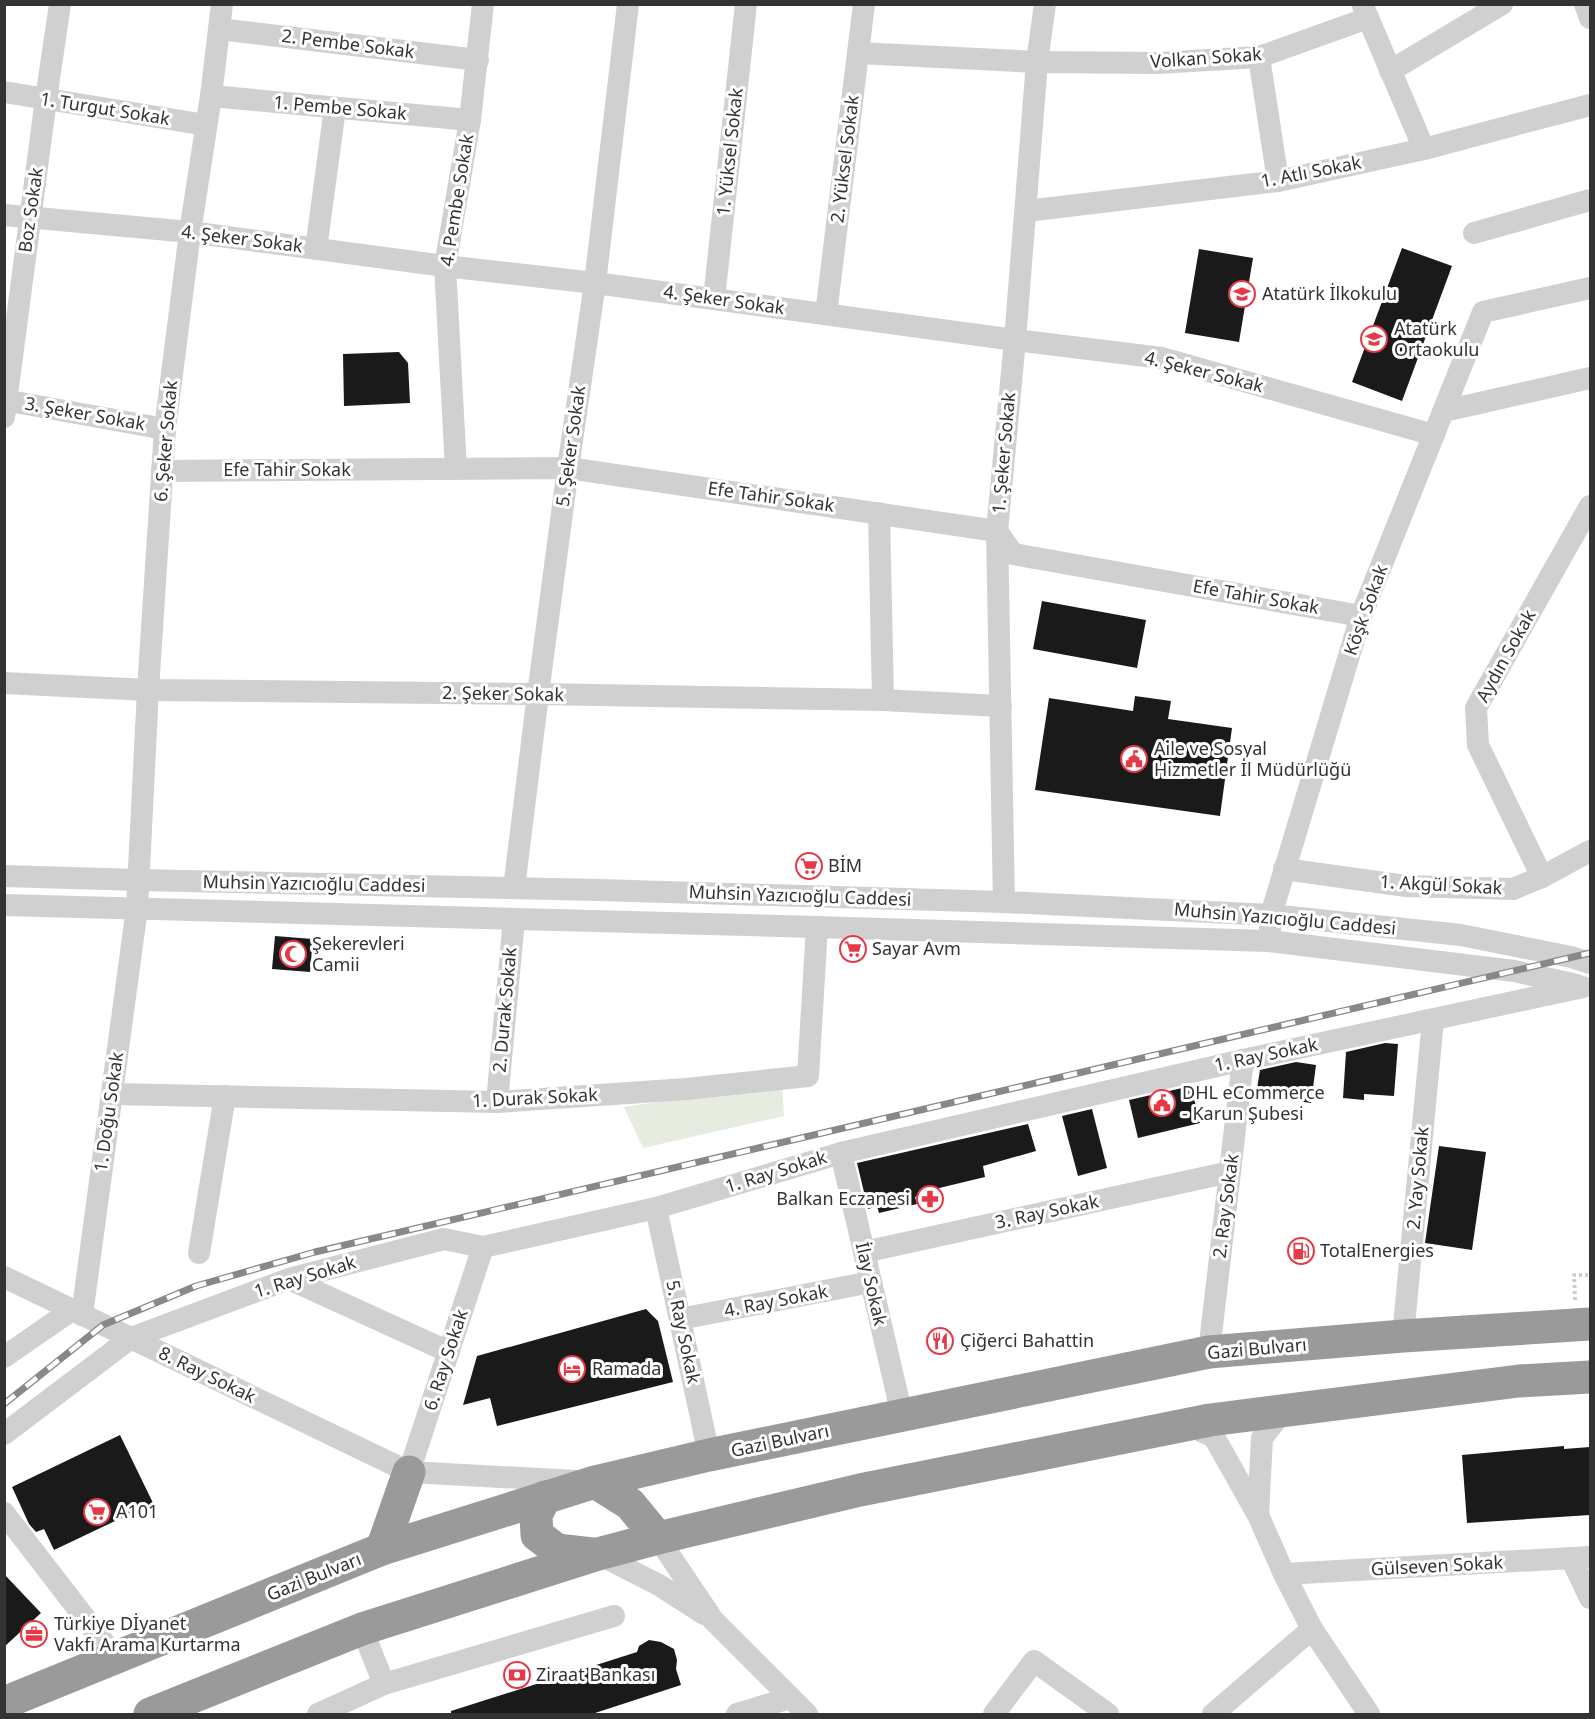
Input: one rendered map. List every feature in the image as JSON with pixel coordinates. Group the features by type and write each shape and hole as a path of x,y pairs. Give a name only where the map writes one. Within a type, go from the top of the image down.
{"highway":[{"name":"Gazi Bulvarı","path":"4,1703 382,1549 595,1482 709,1455 1209,1352 1583,1324"},
{"path":"150,1714 362,1629 598,1554 860,1490 1210,1420 1519,1381 1590,1377"},
{"path":"382,1549 409,1472"},
{"path":"595,1482 630,1504 658,1538"},
{"path":"545,1497 536,1515 537,1535 556,1550 598,1554"}],"street":[{"name":"Boz Sokak","path":"5,406 60,4"},
{"name":"6. Şeker Sokak","path":"139,880 148,690 165,429 222,4"},
{"name":"4. Pembe Sokak","path":"456,469 445,266 470,120 483,4"},
{"name":"5. Şeker Sokak","path":"514,888 537,694 595,283 628,4"},
{"name":"1. Yüksel Sokak","path":"714,299 746,4"},
{"name":"2. Yüksel Sokak","path":"826,314 864,4"},
{"name":"1. Şeker Sokak","path":"1005,902 997,531 1037,62 1045,4"},
{"path":"1390,71 1502,4"},
{"path":"1585,4 1590,18"},
{"name":"Volkan Sokak","path":"858,53 1037,62 1158,63 1260,57 1365,11"},
{"path":"1365,11 1424,149"},
{"name":"2. Pembe Sokak","path":"219,29 478,60"},
{"path":"1260,57 1278,181"},
{"name":"1. Turgut Sokak","path":"4,92 206,125"},
{"name":"1. Pembe Sokak","path":"211,96 470,120"},
{"name":"1. Atlı Sokak","path":"1026,211 1278,181 1424,149 1590,105"},
{"path":"316,249 335,108"},
{"path":"1474,233 1590,200"},
{"name":"4. Şeker Sokak","path":"4,214 190,232 1162,358 1434,435"},
{"name":"Köşk Sokak","path":"1269,941 1271,915 1284,869 1361,616 1483,312 1590,288"},
{"path":"1444,411 1590,378"},
{"name":"3. Şeker Sokak","path":"5,406 165,429"},
{"name":"Efe Tahir Sokak","path":"162,471 568,468 997,531 1013,554 1361,616"},
{"name":"Aydın Sokak","path":"1542,877 1478,745 1476,708 1590,506"},
{"path":"879,513 883,700"},
{"name":"2. Şeker Sokak","path":"4,683 148,690 883,700 1001,706"},
{"name":"1. Akgül Sokak","path":"1284,869 1406,886 1513,889 1542,877 1590,851"},
{"name":"Muhsin Yazıcıoğlu Caddesi","path":"4,876 1005,902 1271,915 1461,935 1571,957 1590,963"},
{"name":"1. Doğu Sokak","path":"77,1312 112,1094 139,880"},
{"name":"Muhsin Yazıcıoğlu Caddesi","path":"4,905 1269,941 1514,971 1587,988"},
{"name":"2. Durak Sokak","path":"497,1102 514,919"},
{"name":"1. Durak Sokak","path":"112,1094 497,1102 686,1089 808,1076 817,927"},
{"name":"1. Ray Sokak","path":"4,1434 131,1338 289,1279 444,1239 483,1247 656,1208 841,1153 1243,1060 1587,988"},
{"name":"2. Yay Sokak","path":"1403,1336 1433,1020"},
{"name":"2. Ray Sokak","path":"1209,1352 1243,1060"},
{"path":"199,1253 225,1096"},
{"name":"İlay Sokak","path":"841,1153 902,1415"},
{"name":"3. Ray Sokak","path":"864,1252 1230,1172"},
{"name":"5. Ray Sokak","path":"656,1208 709,1455"},
{"name":"6. Ray Sokak","path":"409,1472 483,1247"},
{"name":"8. Ray Sokak","path":"4,1277 409,1472"},
{"path":"289,1279 449,1352"},
{"name":"4. Ray Sokak","path":"680,1319 871,1282"},
{"path":"4,1357 77,1312"},
{"path":"1258,1515 1262,1438 1282,1412"},
{"path":"1188,1425 1214,1437 1258,1515 1312,1629 1369,1714"},
{"path":"409,1472 595,1482"},
{"path":"4,1513 115,1657"},
{"path":"658,1538 713,1620 807,1714"},
{"path":"598,1554 659,1585 713,1620"},
{"path":"1581,1558 1590,1598"},
{"name":"Gülseven Sokak","path":"1284,1574 1581,1558"},
{"path":"318,1714 384,1684 614,1616"},
{"path":"362,1629 384,1684"},
{"path":"1213,1714 1312,1629"},
{"path":"994,1714 1034,1662 1108,1714"},
{"path":"737,1714 790,1698"}],"path":[{"path":"1583,1324 1574,1275 1590,1275"}],"shaded area":[{"path":"782,1083 784,1116 643,1148 624,1107"}],"building":[{"path":"1402,248 1452,266 1402,401 1352,382"},
{"path":"1199,249 1253,258 1239,342 1185,333"},
{"path":"399,352 408,363 410,403 344,406 343,354"},
{"path":"1042,601 1146,620 1137,668 1033,649"},
{"name":"Aile ve Sosyal Hizmetler İl Müdürlüğü","path":"1135,696 1171,701 1168,719 1232,728 1220,816 1035,790 1049,698 1133,711"},
{"name":"Şekerevleri Camii","path":"275,936 313,939 310,972 272,969"},
{"path":"1385,1043 1398,1044 1394,1096 1364,1094 1364,1100 1343,1098 1346,1052"},
{"path":"1296,1062 1316,1065 1311,1103 1256,1095 1260,1070"},
{"path":"1191,1086 1200,1123 1138,1138 1129,1100"},
{"path":"1092,1109 1107,1168 1078,1176 1062,1116"},
{"path":"1028,1124 1036,1151 983,1166 985,1177 931,1190 932,1193 915,1197 917,1204 879,1213 877,1206 868,1209 857,1163"},
{"path":"1439,1146 1486,1152 1472,1250 1425,1243"},
{"name":"Ramada","path":"646,1309 658,1321 673,1382 497,1426 490,1398 463,1405 477,1356"},
{"path":"120,1435 153,1503 54,1550 44,1529 36,1532 29,1524 12,1487"},
{"path":"1564,1446 1564,1449 1590,1447 1590,1515 1467,1523 1462,1455"},
{"path":"4,1574 41,1613 4,1647"},
{"path":"649,1640 661,1642 674,1649 677,1660 676,1669 681,1685 592,1714 451,1714 451,1711 637,1652 639,1646"}],"railway":[{"path":"4,1404 103,1325 196,1286 315,1252 1590,953"}],"place":[{"name":"Atatürk İlkokulu","path":"1242,294"},
{"name":"Atatürk Ortaokulu","path":"1374,339"},
{"name":"Aile ve Sosyal Hizmetler İl Müdürlüğü","path":"1134,759"},
{"name":"BİM","path":"809,866"},
{"name":"Sayar Avm","path":"853,949"},
{"name":"Şekerevleri Camii","path":"293,954"},
{"name":"DHL eCommerce - Karun Şubesi","path":"1162,1103"},
{"name":"Balkan Eczanesi","path":"930,1199"},
{"name":"TotalEnergies","path":"1301,1251"},
{"name":"Çiğerci Bahattin","path":"940,1341"},
{"name":"Ramada","path":"572,1369"},
{"name":"A101","path":"97,1512"},
{"name":"Türkiye Dİyanet Vakfı Arama Kurtarma","path":"34,1634"},
{"name":"Ziraat Bankası","path":"517,1675"}]}
